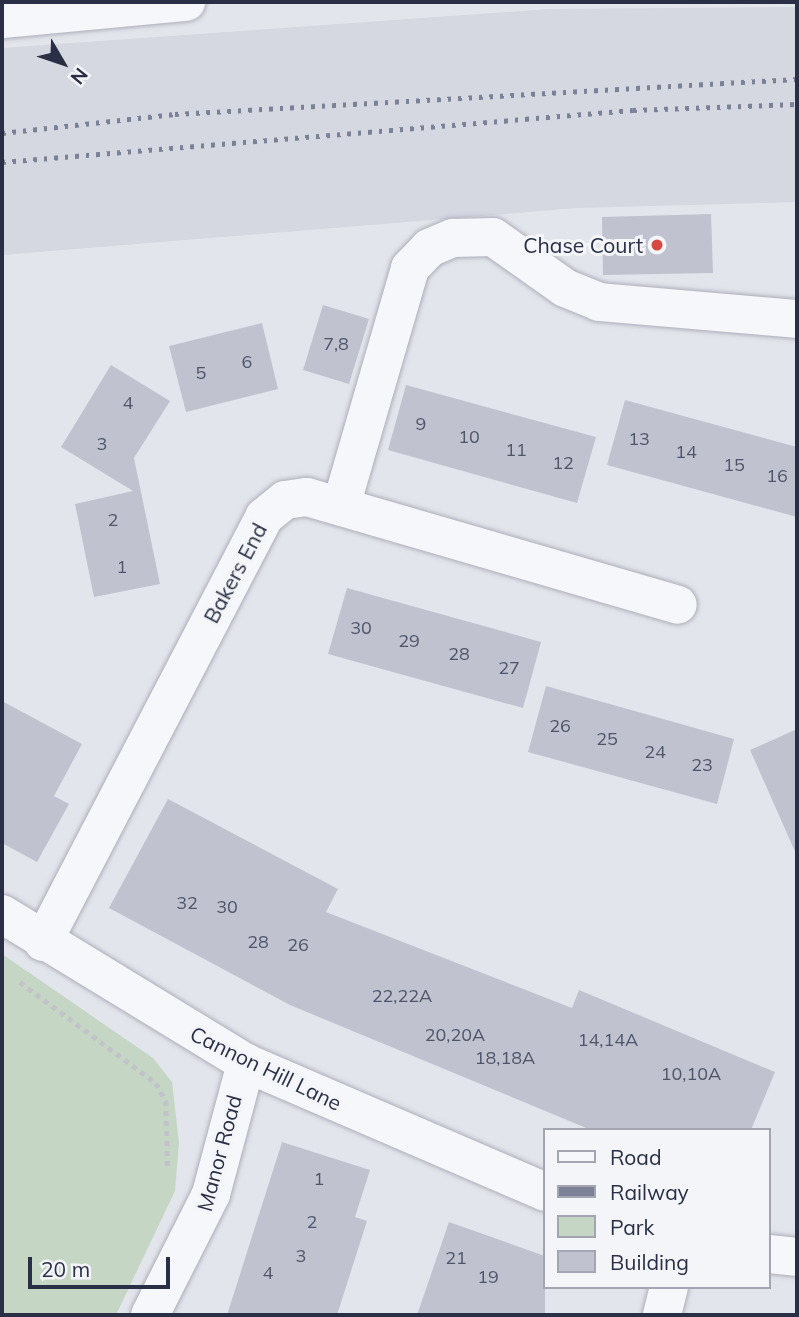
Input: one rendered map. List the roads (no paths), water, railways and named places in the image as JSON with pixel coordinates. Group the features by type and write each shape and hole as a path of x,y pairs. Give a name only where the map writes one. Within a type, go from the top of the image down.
{"street":[{"path":"2,19 166,3"},
{"path":"341,506 410,268 429,248 453,238 493,237 565,288 599,302 797,319"},
{"name":"Bakers End","path":"43,942 264,517 285,500 307,496 678,605"},
{"name":"Cannon Hill Lane","path":"2,914 43,942 246,1063 544,1192"},
{"name":"Manor Road","path":"150,1315 211,1194 246,1063"},
{"path":"771,1254 797,1257"},
{"path":"662,1315 668,1289"}],"railway":[{"path":"2,133 175,114 797,79"},
{"path":"2,162 633,110 797,104"}],"place":[{"name":"Chase Court","path":"657,245"}]}
